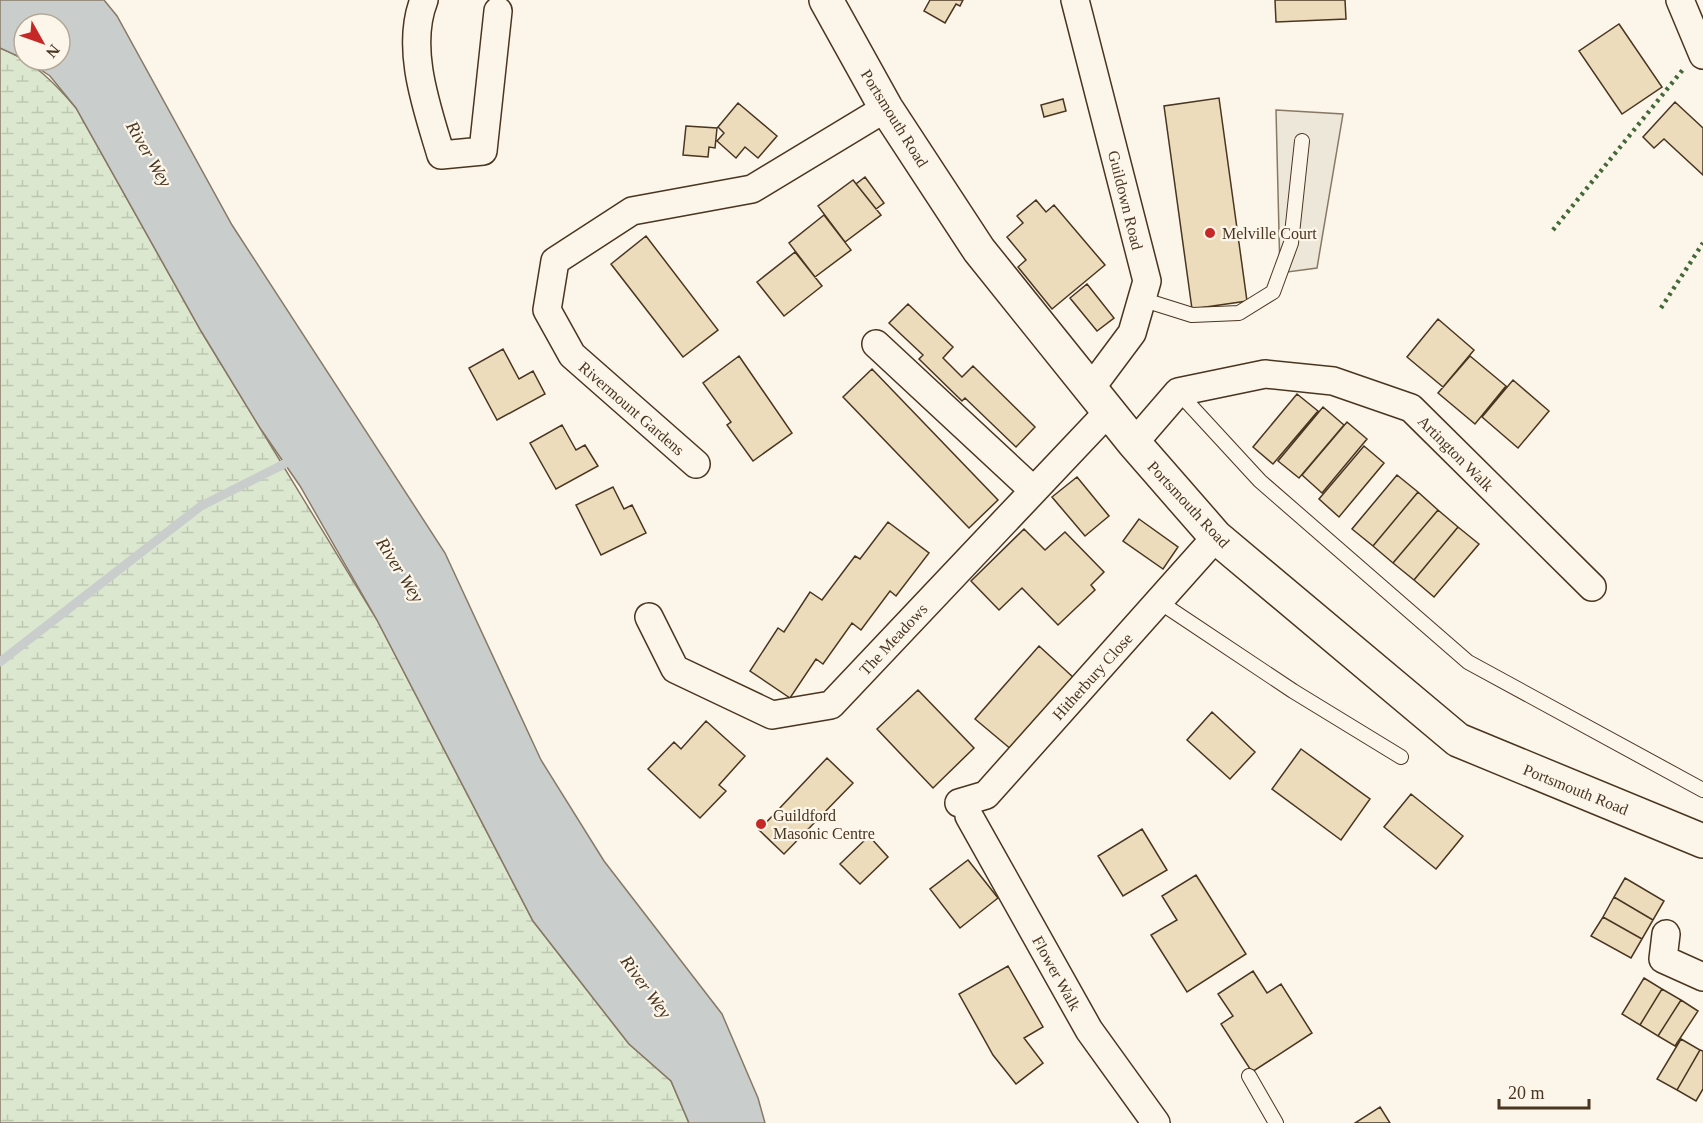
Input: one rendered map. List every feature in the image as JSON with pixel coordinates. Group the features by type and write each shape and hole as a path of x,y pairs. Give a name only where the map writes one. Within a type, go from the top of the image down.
{"main road":[{"name":"Portsmouth Road","path":"826,0 886,108 979,250 1101,399 1134,443 1216,537 1458,740 1703,841"}],"street":[{"path":"424,0 418,16 420,85 441,155 483,151 498,10"},
{"name":"Guildown Road","path":"1075,0 1146,281 1132,333 1101,399"},
{"path":"1680,0 1703,55"},
{"name":"Rivermount Gardens","path":"696,464 572,355 547,310 555,261 632,211 752,189 886,108"},
{"path":"876,344 1033,490"},
{"name":"Artington Walk","path":"1178,392 1265,374 1333,381 1411,408 1592,587"},
{"path":"1134,443 1178,392"},
{"name":"The Meadows","path":"649,617 675,669 772,715 831,705 1033,490 1101,399"},
{"name":"Hitherbury Close","path":"964,809 986,795 1216,537"},
{"name":"Flower Walk","path":"964,809 1089,1030 1156,1123"},
{"path":"1666,934 1663,959 1703,977"}],"lane":[{"path":"1141,299 1192,315 1239,313 1273,292 1291,243 1302,141"},
{"path":"1178,392 1260,481 1468,662 1703,790"},
{"path":"1158,601 1293,691 1401,757"},
{"path":"1249,1076 1276,1123"}],"green space":[{"path":"0,48 12,53 12,72 41,72 76,108 201,331 377,620 533,921 629,1044 671,1081 689,1123 0,1123"}],"shaded area":[{"path":"1276,110 1343,114 1317,268 1280,273"}],"water":[{"name":"River Wey","path":"0,0 104,0 117,16 232,225 445,553 541,760 604,861 722,1014 758,1098 765,1123 689,1123 671,1081 629,1044 533,921 377,620 300,486 260,428 201,331 76,108 50,76 44,72 72,72 72,12 12,12 12,54 0,48"}],"building":[{"path":"930,0 963,0 960,6 956,4 945,23 924,11"},
{"path":"1275,0 1345,0 1346,19 1276,22"},
{"path":"1619,24 1662,87 1622,114 1579,51"},
{"name":"Melville Court","path":"1219,98 1247,301 1192,309 1164,106"},
{"path":"1063,99 1066,111 1044,117 1041,105"},
{"path":"1675,102 1703,128 1703,175 1664,139 1654,148 1643,137"},
{"path":"738,103 777,136 758,158 745,147 736,158 717,141 724,133 718,127"},
{"path":"686,126 717,128 715,148 709,147 708,157 683,155"},
{"path":"865,177 884,203 876,209 856,184"},
{"path":"853,180 881,215 845,242 818,206"},
{"path":"1036,200 1046,212 1054,205 1105,265 1052,309 1018,267 1026,260 1007,237 1023,223 1017,216"},
{"path":"824,215 851,250 815,277 789,243"},
{"path":"646,236 718,330 683,357 611,264"},
{"path":"795,252 822,286 784,316 757,282"},
{"path":"1087,284 1114,318 1097,331 1070,298"},
{"path":"908,304 953,347 943,358 962,377 973,366 1035,427 1016,447 965,398 962,401 919,359 923,355 889,323"},
{"path":"1438,319 1474,350 1443,387 1407,357"},
{"path":"503,349 519,379 533,371 545,394 497,420 469,368"},
{"path":"739,356 792,433 753,461 727,425 731,422 703,383"},
{"path":"1470,356 1506,386 1475,424 1438,393"},
{"path":"872,369 998,500 969,528 843,397"},
{"path":"1513,380 1549,411 1518,448 1482,417"},
{"path":"1297,394 1318,411 1273,464 1253,447"},
{"path":"1323,407 1344,425 1299,478 1278,461"},
{"path":"1347,422 1367,439 1322,493 1302,475"},
{"path":"562,425 576,450 585,445 598,466 556,489 530,443"},
{"path":"1364,446 1384,463 1339,517 1319,499"},
{"path":"1397,475 1418,492 1373,546 1352,529"},
{"path":"1077,477 1109,516 1085,536 1052,497"},
{"path":"613,487 624,509 632,505 646,533 601,555 576,505"},
{"path":"1418,492 1438,510 1393,563 1373,546"},
{"path":"1438,510 1458,527 1414,580 1393,563"},
{"path":"1139,519 1178,547 1163,569 1123,541"},
{"path":"888,522 929,553 896,596 890,591 861,630 852,623 823,664 816,659 790,698 750,671 778,628 784,632 810,592 822,600 855,556 860,559"},
{"path":"1458,527 1479,544 1434,597 1414,580"},
{"path":"1024,529 1045,550 1065,532 1104,572 1091,585 1095,590 1058,625 1022,588 999,610 971,581"},
{"path":"1039,646 1074,678 1012,750 975,719"},
{"path":"918,690 974,748 933,788 877,729"},
{"path":"1212,712 1255,752 1230,779 1187,740"},
{"path":"706,721 745,756 719,785 726,791 700,818 648,769 674,742 681,749"},
{"path":"1301,749 1370,799 1341,840 1272,789"},
{"path":"827,758 853,783 784,854 759,830"},
{"path":"1411,794 1463,836 1436,869 1384,827"},
{"path":"1142,829 1167,870 1123,896 1098,856"},
{"path":"869,836 888,857 860,884 840,864"},
{"path":"968,860 998,898 960,928 930,889"},
{"path":"1196,875 1246,954 1187,992 1151,935 1177,920 1162,896"},
{"path":"1625,878 1664,901 1653,920 1614,897"},
{"path":"1614,897 1653,920 1642,939 1603,917"},
{"path":"1603,917 1642,939 1631,958 1591,936"},
{"path":"1008,966 1043,1027 1024,1038 1043,1063 1016,1084 993,1055 959,994"},
{"path":"1253,971 1267,993 1281,984 1312,1033 1252,1072 1221,1024 1233,1016 1218,994"},
{"path":"1644,978 1662,989 1640,1025 1622,1014"},
{"path":"1662,989 1681,1000 1658,1036 1640,1025"},
{"path":"1681,1000 1698,1011 1675,1046 1658,1036"},
{"path":"1681,1039 1700,1050 1677,1090 1657,1079"},
{"path":"1700,1050 1703,1051 1703,1089 1696,1101 1677,1090"},
{"path":"1380,1107 1390,1123 1355,1123"}],"waterway":[{"path":"0,662 201,506 296,458"}],"hedge":[{"path":"1553,230 1685,67"},
{"path":"1661,308 1703,243"}],"place":[{"name":"Melville Court","path":"1210,233"},
{"name":"Guildford Masonic Centre","path":"761,824"}]}
